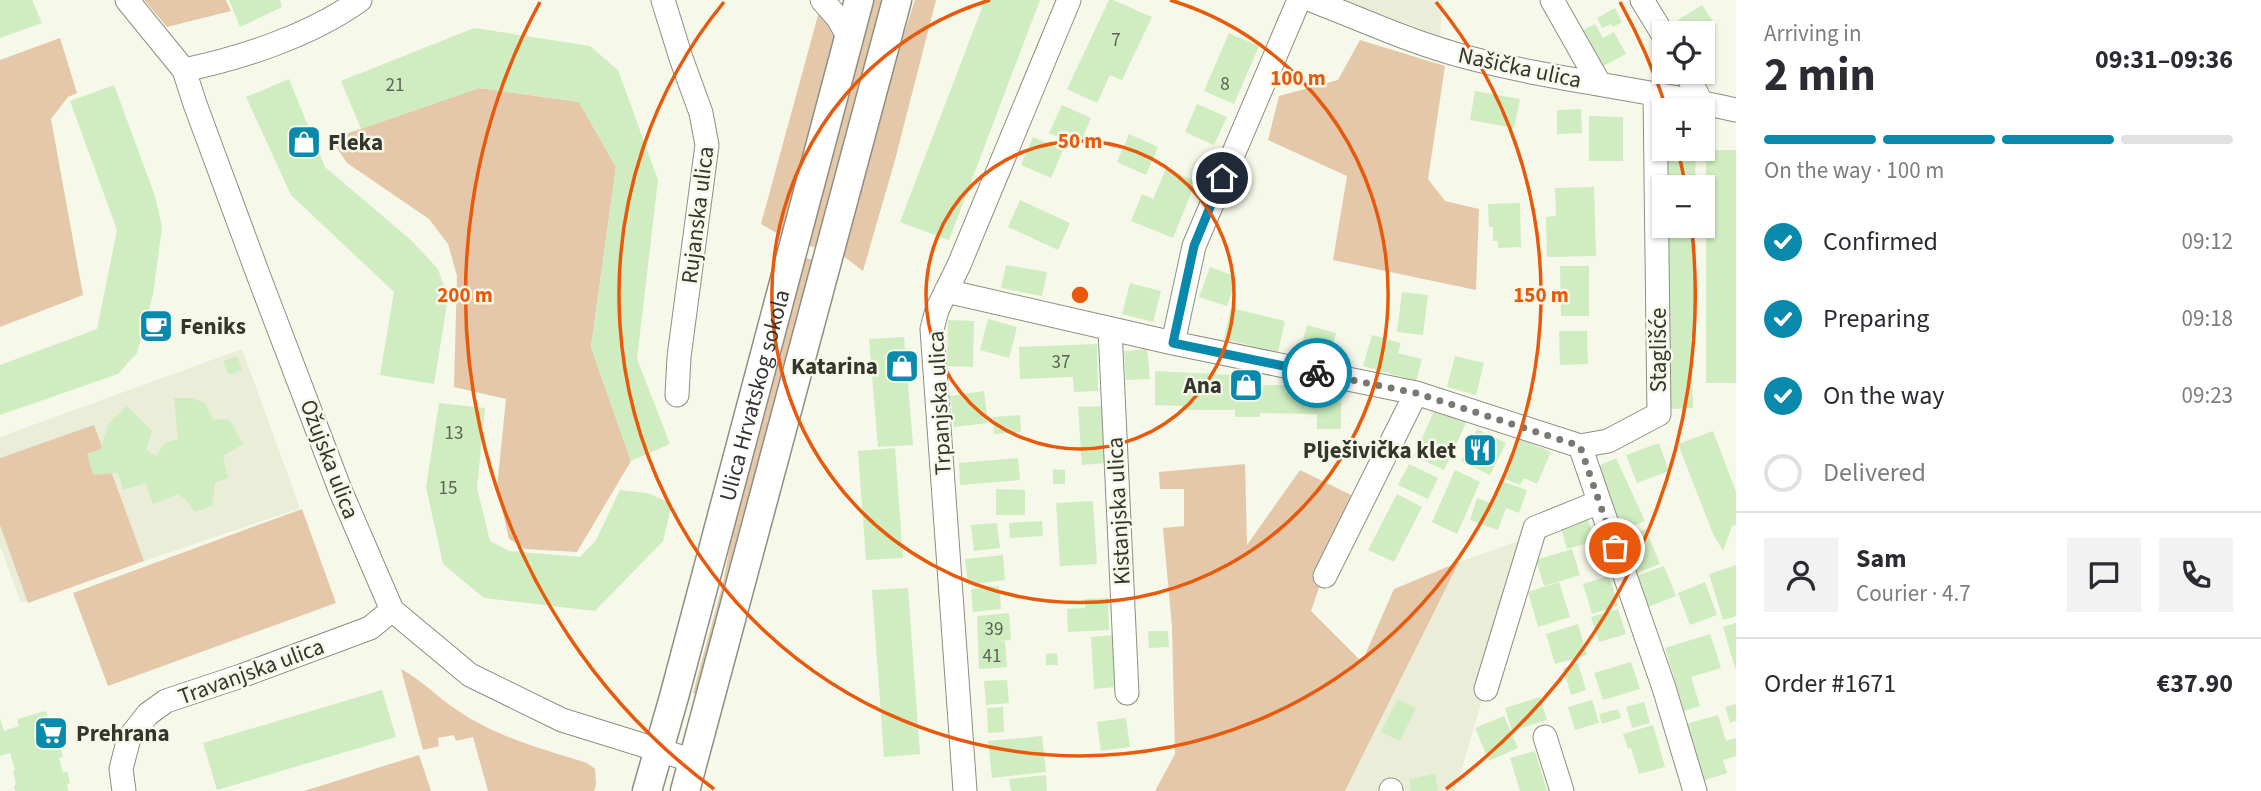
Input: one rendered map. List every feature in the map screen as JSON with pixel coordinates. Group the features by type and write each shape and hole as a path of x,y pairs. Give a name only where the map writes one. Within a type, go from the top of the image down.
{"street":[{"name":"Ožujska ulica","path":"127,0 184,70 341,492 392,610 470,675 562,720 694,761"},
{"path":"184,70 222,62 263,48 324,21 360,0"},
{"name":"Rujanska ulica","path":"663,0 701,113 707,145 677,395"},
{"path":"822,0 843,26 849,40"},
{"name":"Ulica Hrvatskog sokola","path":"646,791 859,0"},
{"name":"Trpanjska ulica","path":"965,791 932,329 937,310 1069,0"},
{"path":"1173,343 1194,246 1299,0"},
{"name":"Našička ulica","path":"1311,0 1418,42 1461,55 1544,75 1681,98"},
{"path":"1552,0 1599,83"},
{"path":"1642,0 1655,21"},
{"name":"Ulica Hrvatskog sokola","path":"685,791 898,2"},
{"name":"Staglišće","path":"1580,446 1608,441 1659,414 1655,93"},
{"name":"Našička ulica","path":"1715,105 1736,110"},
{"path":"946,291 1173,343 1416,393 1580,446 1664,688 1695,791"},
{"name":"Kistanjska ulica","path":"1110,329 1127,693"},
{"path":"1325,576 1416,393"},
{"path":"1486,690 1535,528 1599,502"},
{"name":"Travanjska ulica","path":"124,791 121,769 128,738 148,714 166,701 241,677 370,628 392,610"},
{"path":"1545,737 1562,791"}],"shaded area":[{"path":"144,0 226,0 231,11 167,27"},
{"path":"871,0 887,0 821,249 807,245"},
{"path":"915,0 936,0 863,271 842,255"},
{"path":"1342,0 1443,0 1440,37 1416,27"},
{"path":"820,8 837,38 785,238 761,224"},
{"path":"60,38 77,93 68,97 51,119 83,295 0,327 0,60"},
{"path":"1360,40 1445,66 1428,179 1445,201 1479,209 1476,290 1333,260 1347,176 1268,140 1279,96 1338,80"},
{"path":"479,88 579,102 616,167 591,347 631,461 577,552 526,549 509,539 497,487 506,399 454,387 457,276 448,244 429,219 347,163 331,139"},
{"path":"803,257 817,261 699,694 693,693 723,583 740,493"},
{"path":"242,349 300,508 21,603 0,546 0,437"},
{"path":"94,425 144,561 28,603 0,525 0,458"},
{"path":"1245,464 1247,545 1300,470 1351,495 1311,611 1362,662 1394,589 1459,562 1345,791 1155,791 1175,754 1172,627 1163,528 1184,526 1184,489 1160,489 1159,472"},
{"path":"302,509 336,603 108,686 73,593"},
{"path":"1524,539 1474,694 1483,697 1455,791 1345,791 1459,562"},
{"path":"401,669 457,710 487,728 587,763 595,769 594,791 488,791 473,737 456,741 454,735 438,738 439,746 423,750"},
{"path":"419,755 431,791 304,791"}],"building":[{"path":"0,0 32,0 42,23 0,38"},
{"path":"229,0 280,0 282,7 240,27"},
{"path":"985,0 1040,0 949,240 900,222"},
{"path":"1109,0 1152,17 1122,80 1110,75 1097,103 1067,89"},
{"path":"1702,5 1713,21 1679,21"},
{"path":"1615,8 1622,22 1613,27 1611,24 1602,28 1597,18"},
{"path":"1595,24 1603,38 1614,32 1626,54 1603,66 1583,30"},
{"path":"474,28 590,46 618,70 658,180 637,359 670,444 631,461 591,347 616,167 579,102 479,88 361,129 341,81"},
{"path":"1229,33 1259,46 1234,104 1204,91"},
{"path":"289,79 325,167 411,240 438,269 448,298 434,384 380,375 394,292 291,195 246,97"},
{"path":"114,85 155,196 162,227 153,295 137,353 118,374 0,415 0,365 97,329 117,230 70,101"},
{"path":"1475,91 1520,99 1514,128 1470,120"},
{"path":"1197,104 1227,117 1214,145 1185,132"},
{"path":"1062,105 1091,118 1079,146 1049,133"},
{"path":"1581,109 1582,133 1557,134 1557,110"},
{"path":"1589,116 1623,117 1623,161 1589,161"},
{"path":"1129,134 1158,147 1146,175 1117,162"},
{"path":"1033,137 1063,150 1051,178 1021,165"},
{"path":"1715,150 1736,150 1736,383 1706,383 1706,238 1715,238 1715,175 1706,175 1706,161 1715,161"},
{"path":"1664,161 1696,161 1695,175 1663,175"},
{"path":"1166,169 1196,181 1173,238 1131,221 1142,194 1153,199"},
{"path":"1594,187 1596,256 1547,257 1546,217 1556,216 1555,188"},
{"path":"1020,200 1070,223 1058,250 1008,227"},
{"path":"1520,203 1521,247 1498,248 1498,241 1493,241 1493,227 1489,227 1488,204"},
{"path":"1663,238 1693,238 1696,338 1691,338 1693,408 1668,409"},
{"path":"1006,265 1047,272 1042,296 1001,288"},
{"path":"1560,266 1589,266 1589,316 1561,316"},
{"path":"1210,267 1237,277 1227,306 1199,297"},
{"path":"1130,283 1161,291 1153,322 1122,314"},
{"path":"1402,292 1428,295 1423,335 1397,332"},
{"path":"1231,308 1285,321 1278,352 1224,339"},
{"path":"988,319 1017,327 1009,358 980,350"},
{"path":"948,320 974,321 973,367 947,366"},
{"path":"1307,325 1336,333 1328,364 1299,356"},
{"path":"1559,331 1587,331 1588,364 1560,365"},
{"path":"1372,335 1401,343 1398,353 1422,359 1416,381 1363,366"},
{"path":"904,337 913,445 878,447 869,339"},
{"path":"1097,344 1098,391 1074,392 1073,377 1020,379 1019,347"},
{"path":"1147,349 1150,379 1126,380 1124,351"},
{"path":"237,356 242,370 229,375 223,361"},
{"path":"1455,356 1484,363 1476,395 1447,387"},
{"path":"1155,371 1235,375 1235,379 1260,379 1260,385 1341,385 1341,429 1317,429 1317,414 1260,413 1260,417 1235,417 1235,410 1183,410 1183,406 1155,405"},
{"path":"984,391 988,423 954,427 950,396"},
{"path":"174,398 192,398 205,403 213,420 229,419 243,444 223,456 228,478 215,483 212,506 195,512 178,494 153,504 146,483 123,490 118,473 93,475 87,454 101,449 108,424 127,406 152,431 146,450 156,456 165,443 178,439"},
{"path":"439,403 485,408 477,488 490,541 509,551 580,557 596,540 620,490 647,493 672,504 663,541 595,611 484,598 443,564 426,487"},
{"path":"1103,406 1107,463 1082,465 1078,407"},
{"path":"1436,407 1467,421 1444,470 1414,456"},
{"path":"1020,415 1021,432 994,434 993,417"},
{"path":"1477,429 1506,443 1490,475 1461,461"},
{"path":"1713,431 1736,492 1736,525 1732,526 1723,551 1713,534 1678,444"},
{"path":"1521,439 1551,452 1537,484 1524,478 1520,485 1503,478"},
{"path":"1659,443 1669,471 1637,483 1626,455"},
{"path":"895,448 903,558 866,560 858,451"},
{"path":"1018,458 1020,480 960,485 959,463"},
{"path":"1616,458 1645,521 1619,532 1591,469"},
{"path":"1409,464 1438,478 1428,499 1398,485"},
{"path":"1053,469 1065,470 1065,484 1053,484"},
{"path":"1455,470 1480,482 1457,534 1432,522"},
{"path":"1501,481 1527,490 1519,513 1506,508 1498,530 1470,520 1477,498 1493,504"},
{"path":"996,489 1025,490 1025,515 996,515"},
{"path":"1397,494 1422,507 1394,562 1368,550"},
{"path":"1093,501 1097,564 1060,566 1056,503"},
{"path":"1586,513 1595,541 1567,549 1559,521"},
{"path":"1042,521 1043,536 1010,538 1009,523"},
{"path":"997,523 1000,548 974,551 971,525"},
{"path":"1646,529 1660,564 1635,574 1621,538"},
{"path":"1572,549 1580,575 1544,586 1536,560"},
{"path":"1003,555 1005,580 968,585 965,559"},
{"path":"1736,565 1736,616 1723,620 1709,574"},
{"path":"1664,566 1676,596 1648,607 1636,576"},
{"path":"1609,576 1618,606 1592,614 1583,584"},
{"path":"1559,582 1570,617 1538,627 1528,592"},
{"path":"1705,582 1717,615 1690,625 1678,593"},
{"path":"999,586 1001,609 973,612 971,589"},
{"path":"908,588 920,754 884,757 872,590"},
{"path":"1108,598 1109,630 1068,632 1067,609 1085,608 1085,599"},
{"path":"1618,609 1626,634 1599,642 1591,617"},
{"path":"1009,613 1011,640 995,641 1005,641 1007,667 979,669 977,616"},
{"path":"1736,623 1736,668 1735,668 1723,627"},
{"path":"1578,624 1587,655 1555,664 1546,634"},
{"path":"1148,631 1168,631 1169,647 1149,648"},
{"path":"1710,634 1721,668 1691,677 1700,706 1684,711 1665,648"},
{"path":"1116,635 1116,687 1094,689 1091,637"},
{"path":"1057,653 1058,665 1046,665 1046,654"},
{"path":"1631,662 1640,689 1603,700 1594,673"},
{"path":"1578,663 1586,690 1571,695 1563,668"},
{"path":"1007,680 1009,703 986,705 984,681"},
{"path":"382,690 396,737 217,790 203,743"},
{"path":"1540,697 1547,720 1512,731 1505,708"},
{"path":"1398,699 1416,708 1400,741 1381,732"},
{"path":"1592,700 1599,723 1575,730 1568,707"},
{"path":"1644,702 1650,723 1632,728 1626,707"},
{"path":"1736,704 1736,721 1730,723 1725,707"},
{"path":"1003,707 1004,732 988,733 987,708"},
{"path":"1618,709 1621,718 1602,724 1599,714"},
{"path":"46,711 51,727 57,725 63,757 59,758 63,773 67,771 70,783 67,784 68,791 15,791 15,770 10,753 0,756 0,719 4,731 19,726 17,719"},
{"path":"1718,715 1726,741 1736,738 1736,756 1723,760 1727,773 1703,781 1686,724"},
{"path":"1504,716 1518,748 1489,761 1475,728"},
{"path":"1126,718 1130,747 1101,751 1097,722"},
{"path":"1653,725 1665,767 1639,774 1631,748 1628,749 1623,734"},
{"path":"1042,736 1046,772 992,778 988,741"},
{"path":"1535,751 1547,791 1520,791 1510,758"},
{"path":"1435,774 1438,791 1411,791 1409,779"},
{"path":"1046,775 1047,791 1011,791 1009,779"}],"way so far":[{"path":"1317,373 1416,393 1580,446 1615,548"}],"place":[{"name":"Fleka","path":"304,142"},
{"name":"Feniks","path":"156,326"},
{"name":"Katarina","path":"902,366"},
{"name":"Ana","path":"1246,385"},
{"name":"Plješivička klet","path":"1480,450"},
{"name":"Prehrana","path":"51,733"}],"route":[{"path":"1222,178 1194,246 1173,343 1317,373"}]}
